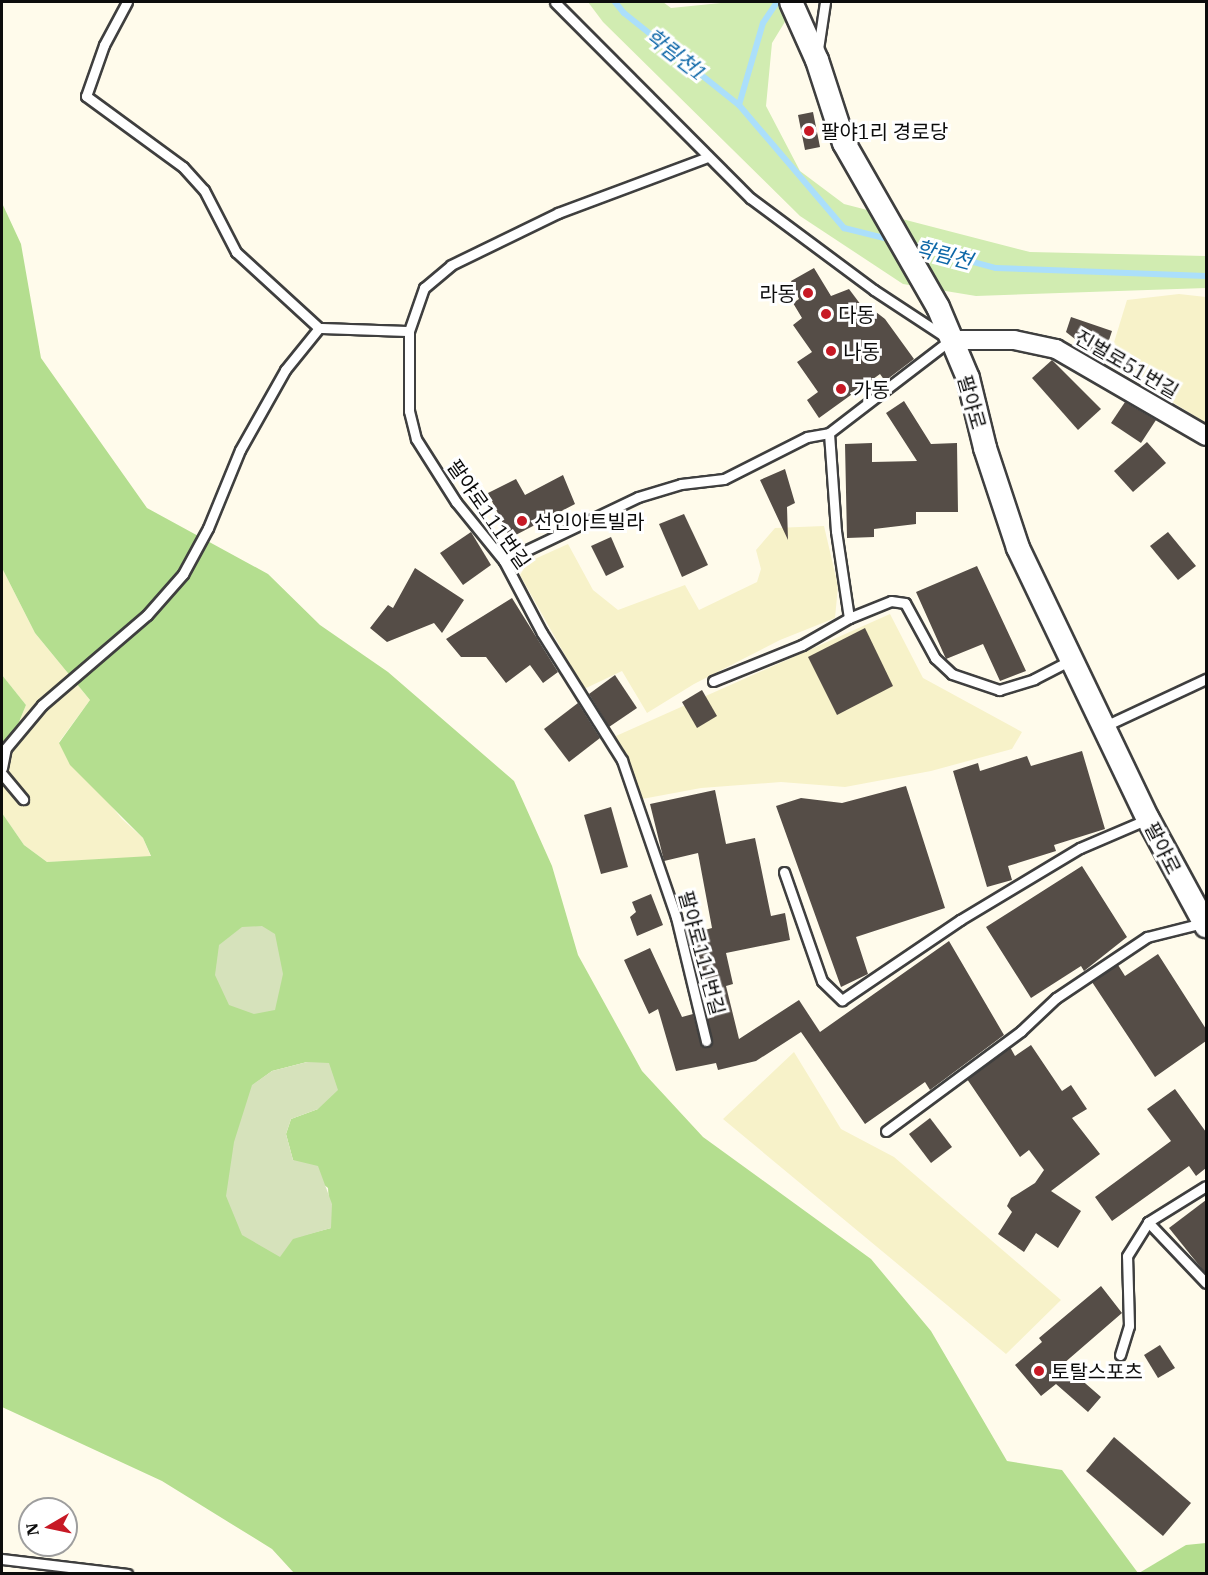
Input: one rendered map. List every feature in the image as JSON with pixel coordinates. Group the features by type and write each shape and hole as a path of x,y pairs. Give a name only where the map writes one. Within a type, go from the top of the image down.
{"street":[{"name":"팔야로","path":"794,8 817,60 850,154 938,307 968,378 985,448 1018,548 1148,819 1205,925"},
{"name":"진벌로51번길","path":"950,340 1014,340 1056,349 1206,436"}],"lane":[{"path":"127,2 104,45 86,96 183,167 204,190 236,252 319,328 409,331"},
{"path":"504,561 638,497 681,484 724,479 807,437 829,433 950,340 874,290 750,198 555,2"},
{"path":"817,60 825,2"},
{"name":"팔야로111번길","path":"706,1041 676,917 622,760 542,633 504,561 456,502 416,439 410,411 409,331 424,288 451,265 558,213 708,157"},
{"path":"2,768 6,748 42,705 147,615 183,574 208,528 240,450 285,370 319,328"},
{"path":"829,433 836,531 848,591 849,618"},
{"path":"713,681 802,645 849,618 891,601 905,603 935,658 952,674 999,690 1034,679 1071,660"},
{"path":"1103,728 1206,679"},
{"path":"2,774 23,799"},
{"path":"784,872 822,981 842,1000 960,920 1080,848 1148,819"},
{"name":"팔야로","path":"886,1131 1022,1031 1056,998 1147,937 1205,925"},
{"path":"1120,1355 1129,1326 1126,1256 1148,1222 1206,1186"},
{"path":"1148,1222 1206,1283"},
{"path":"2,1559 127,1574"}],"shaded area":[{"path":"1179,294 1206,297 1206,423 1108,362 1127,300"},
{"path":"824,526 838,586 835,618 780,640 694,684 647,713 622,671 584,689 520,575 528,562 568,544 593,590 618,610 685,585 699,610 757,582 761,569 756,550 775,528"},
{"path":"2,568 35,633 90,700 59,742 122,819 143,838 151,857 47,862 24,845 2,813 2,763 26,705 2,675"},
{"path":"890,614 923,678 1022,732 1012,749 931,771 845,787 781,782 701,788 642,799 616,736"},
{"path":"794,1052 841,1129 894,1157 1061,1300 1006,1354 723,1119"}],"green space":[{"path":"588,2 663,2 671,8 731,2 797,2 772,43 766,106 800,171 844,204 1030,252 1206,256 1206,288 976,296 903,284 800,216 603,22"},
{"path":"2,203 21,244 41,358 147,508 268,574 320,625 388,672 514,781 552,866 578,955 642,1071 703,1137 871,1259 931,1331 1007,1461 1062,1470 1138,1573 294,1573 272,1549 162,1481 2,1407 2,813 24,845 47,862 151,856 143,838 70,765 59,743 90,700 35,633 2,568","holes":["307,1062 318,1109 291,1119 286,1134 293,1160 328,1188 331,1228 293,1238 253,1085 272,1071"]},
{"path":"2,675 26,705 2,763"},
{"path":"262,926 275,934 283,974 275,1010 254,1014 229,1005 215,975 219,945 242,927"},
{"path":"307,1062 329,1063 338,1090 318,1109 291,1119 286,1134 293,1160 318,1166 332,1204 331,1228 293,1239 280,1257 242,1235 226,1196 234,1142 252,1085 272,1071"},
{"path":"1206,1543 1206,1573 1139,1573 1186,1545"}],"building":[{"name":"팔야1리 경로당","path":"813,112 820,147 805,150 798,115"},
{"path":"814,268 831,296 849,289 867,313 876,312 885,319 914,359 885,381 880,374 819,418 807,400 818,392 797,362 812,352 793,325 802,318 793,303 799,299 791,281"},
{"path":"1071,317 1112,331 1104,355 1089,350 1066,332"},
{"path":"1052,360 1101,409 1078,430 1032,378"},
{"path":"904,401 931,444 957,443 958,512 916,512 916,524 874,529 874,537 847,538 845,444 872,443 872,462 917,461 886,413"},
{"path":"1125,402 1156,420 1141,443 1111,423"},
{"path":"1147,442 1166,463 1133,492 1114,471"},
{"path":"785,469 795,503 787,507 788,540 760,480"},
{"name":"선인아트빌라","path":"563,475 575,504 510,538 488,493 516,479 525,495"},
{"path":"684,514 708,565 682,577 659,524"},
{"path":"471,532 491,565 463,585 440,553"},
{"path":"1168,532 1196,566 1178,580 1150,546"},
{"path":"611,537 624,567 606,576 591,546"},
{"path":"977,566 1026,671 1000,681 983,644 946,659 916,592"},
{"path":"415,568 464,600 442,633 434,623 387,642 370,628 388,605 393,608"},
{"path":"512,598 558,672 543,683 530,665 506,683 486,657 461,657 446,639"},
{"path":"865,628 893,686 837,715 808,657"},
{"path":"615,675 637,708 609,727 589,694"},
{"path":"702,690 717,716 697,728 682,702"},
{"path":"578,703 600,738 569,762 544,729"},
{"path":"1082,751 1105,829 1054,845 1056,851 1008,866 1012,880 987,887 953,771 978,763 980,771 1027,756 1031,766"},
{"path":"906,786 945,908 856,937 868,974 841,987 776,806 801,798 842,803"},
{"path":"715,790 726,844 755,838 771,916 785,913 790,940 726,953 733,984 726,986 739,1039 799,1000 820,1032 949,941 1004,1035 930,1090 925,1082 865,1124 801,1032 756,1061 718,1070 716,1063 676,1071 658,1009 649,1014 624,960 650,948 682,1017 693,1014 701,1045 711,1045 706,1010 711,1009 693,933 712,928 698,853 664,861 650,804"},
{"path":"611,807 628,867 601,874 584,815"},
{"path":"1082,866 1127,937 1084,971 1081,966 1031,998 986,927"},
{"path":"651,894 663,925 637,936 630,917 636,912 632,902"},
{"path":"1158,954 1206,1029 1206,1041 1155,1077 1092,982 1118,965 1125,976"},
{"path":"1031,1045 1062,1091 1071,1085 1087,1109 1072,1118 1100,1154 1051,1191 1081,1211 1058,1248 1036,1233 1024,1252 998,1234 1012,1212 1007,1206 1011,1198 1035,1183 1044,1170 1029,1150 1020,1157 967,1079 1010,1047 1015,1056"},
{"path":"1175,1089 1206,1132 1206,1168 1196,1176 1189,1166 1112,1221 1095,1197 1171,1141 1147,1109"},
{"path":"930,1118 952,1147 931,1163 909,1134"},
{"path":"1206,1200 1206,1274 1169,1228"},
{"path":"1101,1286 1122,1313 1063,1364 1101,1397 1088,1412 1056,1384 1041,1396 1015,1365 1042,1342 1039,1338"},
{"path":"1160,1345 1175,1368 1158,1378 1144,1355"},
{"path":"1114,1437 1191,1503 1163,1536 1086,1471"}],"waterway":[{"name":"학림천","path":"615,2 624,13 739,105 844,228 892,240"},
{"path":"739,105 763,23 777,2"},
{"name":"학림천","path":"910,245 996,268 1206,276"}],"place":[{"name":"팔야1리 경로당","path":"809,131"},
{"name":"라동","path":"808,293"},
{"name":"다동","path":"826,314"},
{"name":"나동","path":"831,351"},
{"name":"가동","path":"841,389"},
{"name":"선인아트빌라","path":"522,521"},
{"name":"토탈스포츠","path":"1039,1371"}],"water label":[{"name":"학림천1","path":"676,54"}]}
